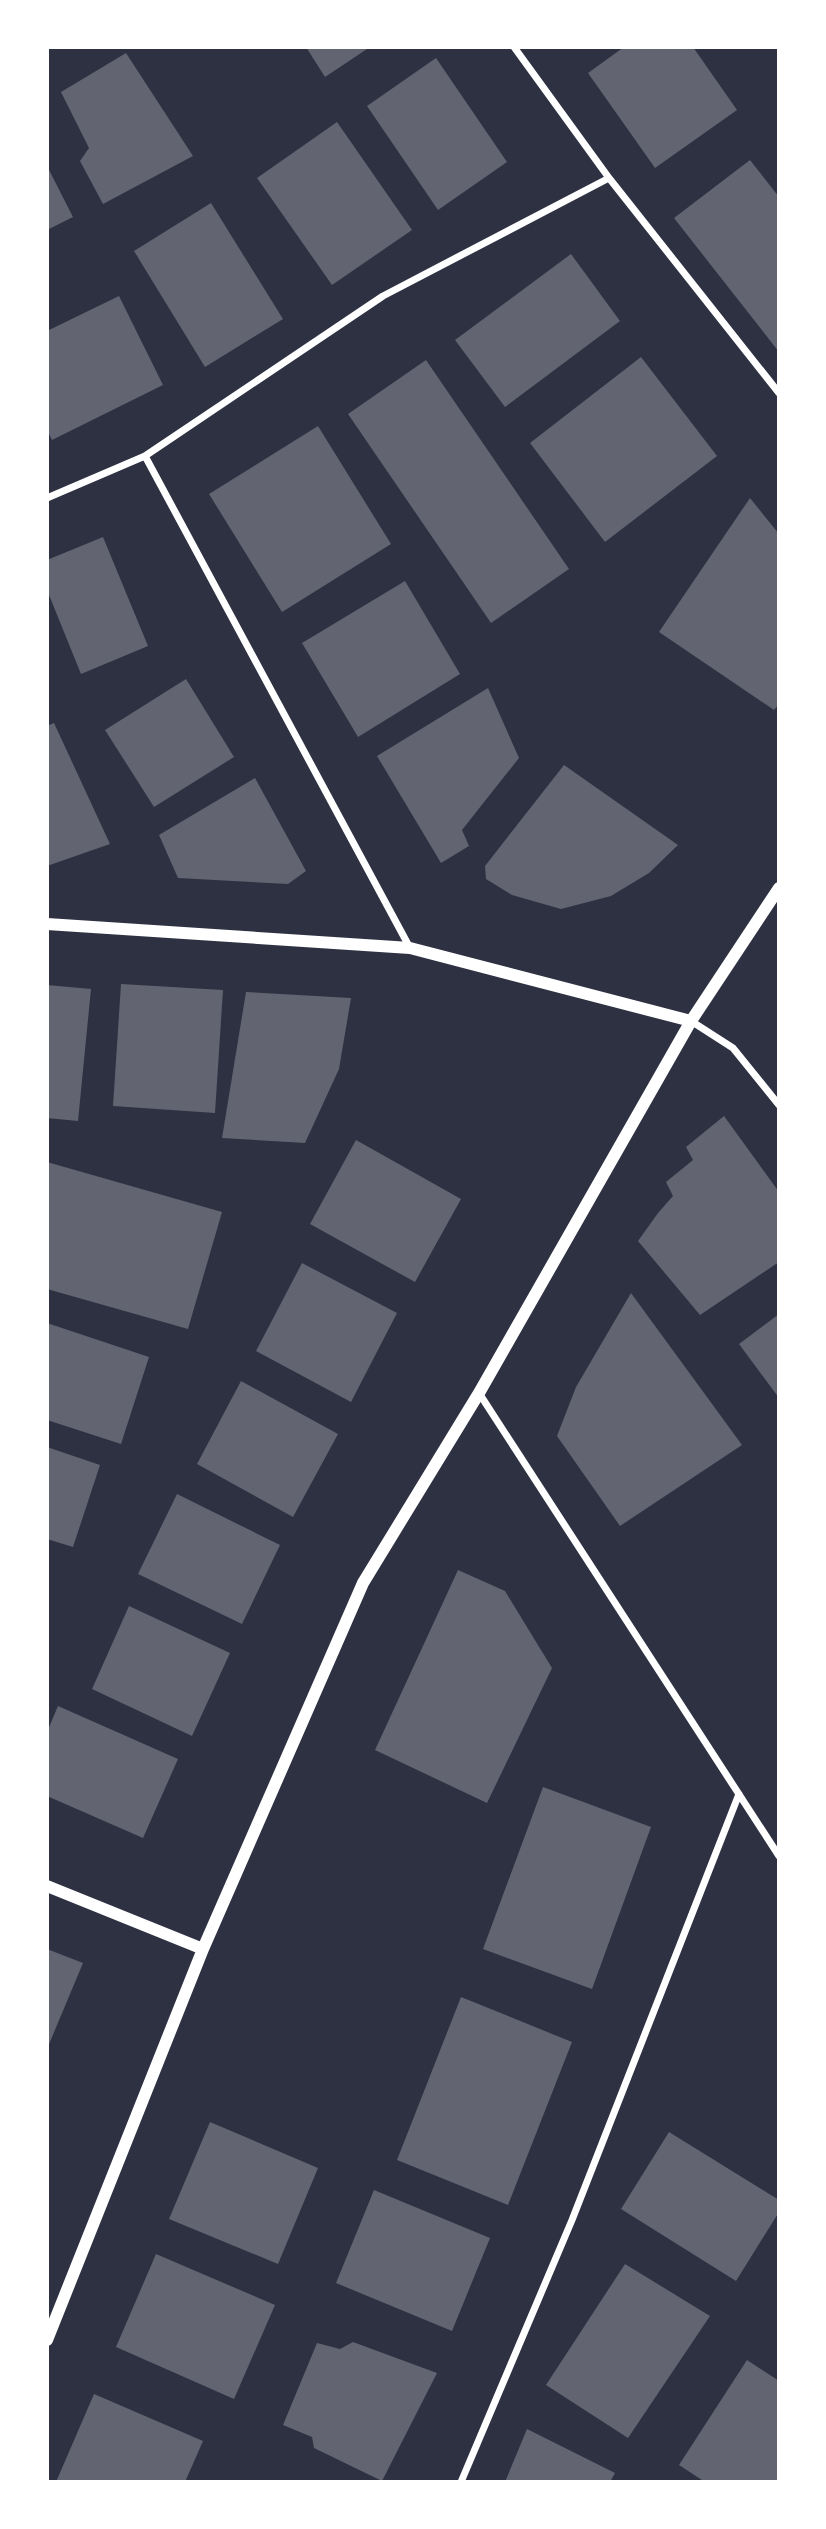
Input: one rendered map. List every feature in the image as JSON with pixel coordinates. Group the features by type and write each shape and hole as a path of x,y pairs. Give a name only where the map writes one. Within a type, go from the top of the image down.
{"street":[{"path":"514,47 609,178 779,393"},
{"path":"47,498 145,456 383,296 609,178"},
{"path":"145,456 410,948"},
{"path":"47,2340 203,1949 363,1583 479,1393 691,1021 779,888"},
{"path":"47,924 410,948 691,1021 733,1048 779,1105"},
{"path":"479,1393 779,1856"},
{"path":"461,2482 572,2220 739,1794"},
{"path":"47,1886 203,1949"}],"building":[{"path":"306,47 370,47 325,77"},
{"path":"624,47 693,47 737,110 655,168 588,73"},
{"path":"126,53 193,156 103,204 80,161 89,148 61,92"},
{"path":"436,58 507,162 438,210 367,106"},
{"path":"337,122 412,230 332,285 257,178"},
{"path":"750,160 779,197 779,352 674,218"},
{"path":"47,166 73,217 47,230"},
{"path":"211,203 283,319 205,367 134,251"},
{"path":"571,254 620,321 505,407 455,340"},
{"path":"119,296 163,385 52,440 47,430 47,331"},
{"path":"641,357 717,456 605,542 530,443"},
{"path":"426,360 569,569 491,623 348,414"},
{"path":"318,426 391,544 282,612 209,494"},
{"path":"750,498 779,534 779,704 774,710 659,632"},
{"path":"103,537 148,646 81,674 47,590 47,560"},
{"path":"405,581 460,674 358,737 302,643"},
{"path":"186,679 234,757 154,807 105,730"},
{"path":"488,688 519,758 462,830 469,846 441,863 377,756"},
{"path":"54,723 110,844 47,866 47,726"},
{"path":"564,765 678,845 649,873 611,896 561,909 512,895 486,879 485,866"},
{"path":"255,778 306,871 288,884 178,878 159,835"},
{"path":"121,984 223,990 215,1113 113,1106"},
{"path":"47,985 91,989 78,1121 47,1118"},
{"path":"246,992 351,998 339,1069 305,1143 222,1138"},
{"path":"724,1116 779,1192 779,1262 700,1315 638,1241 673,1196 666,1182 693,1160 686,1147"},
{"path":"356,1140 461,1199 415,1282 310,1224"},
{"path":"47,1162 222,1212 188,1329 47,1289"},
{"path":"302,1263 397,1313 351,1402 256,1351"},
{"path":"631,1293 742,1445 620,1526 557,1436 576,1387"},
{"path":"779,1314 779,1398 739,1344"},
{"path":"47,1323 149,1357 121,1444 47,1420"},
{"path":"241,1381 338,1434 293,1517 197,1464"},
{"path":"47,1447 100,1465 73,1547 47,1539"},
{"path":"177,1494 280,1545 242,1624 138,1574"},
{"path":"458,1570 505,1591 552,1668 487,1803 375,1750"},
{"path":"129,1606 230,1653 192,1736 92,1689"},
{"path":"58,1706 178,1759 143,1838 47,1796 47,1732"},
{"path":"543,1787 651,1827 592,1989 483,1949"},
{"path":"47,1949 83,1963 47,2049"},
{"path":"461,1997 572,2042 508,2205 397,2160"},
{"path":"210,2122 318,2168 278,2264 169,2219"},
{"path":"669,2132 779,2200 779,2212 736,2281 621,2209"},
{"path":"374,2190 490,2238 452,2331 336,2283"},
{"path":"156,2254 275,2305 234,2399 116,2347"},
{"path":"625,2264 710,2316 628,2438 546,2385"},
{"path":"353,2342 437,2373 382,2481 314,2448 312,2437 283,2425 317,2343 340,2349"},
{"path":"747,2360 779,2381 779,2482 705,2482 679,2465"},
{"path":"94,2394 203,2441 185,2482 56,2482"},
{"path":"527,2429 615,2473 610,2482 505,2482"}]}
